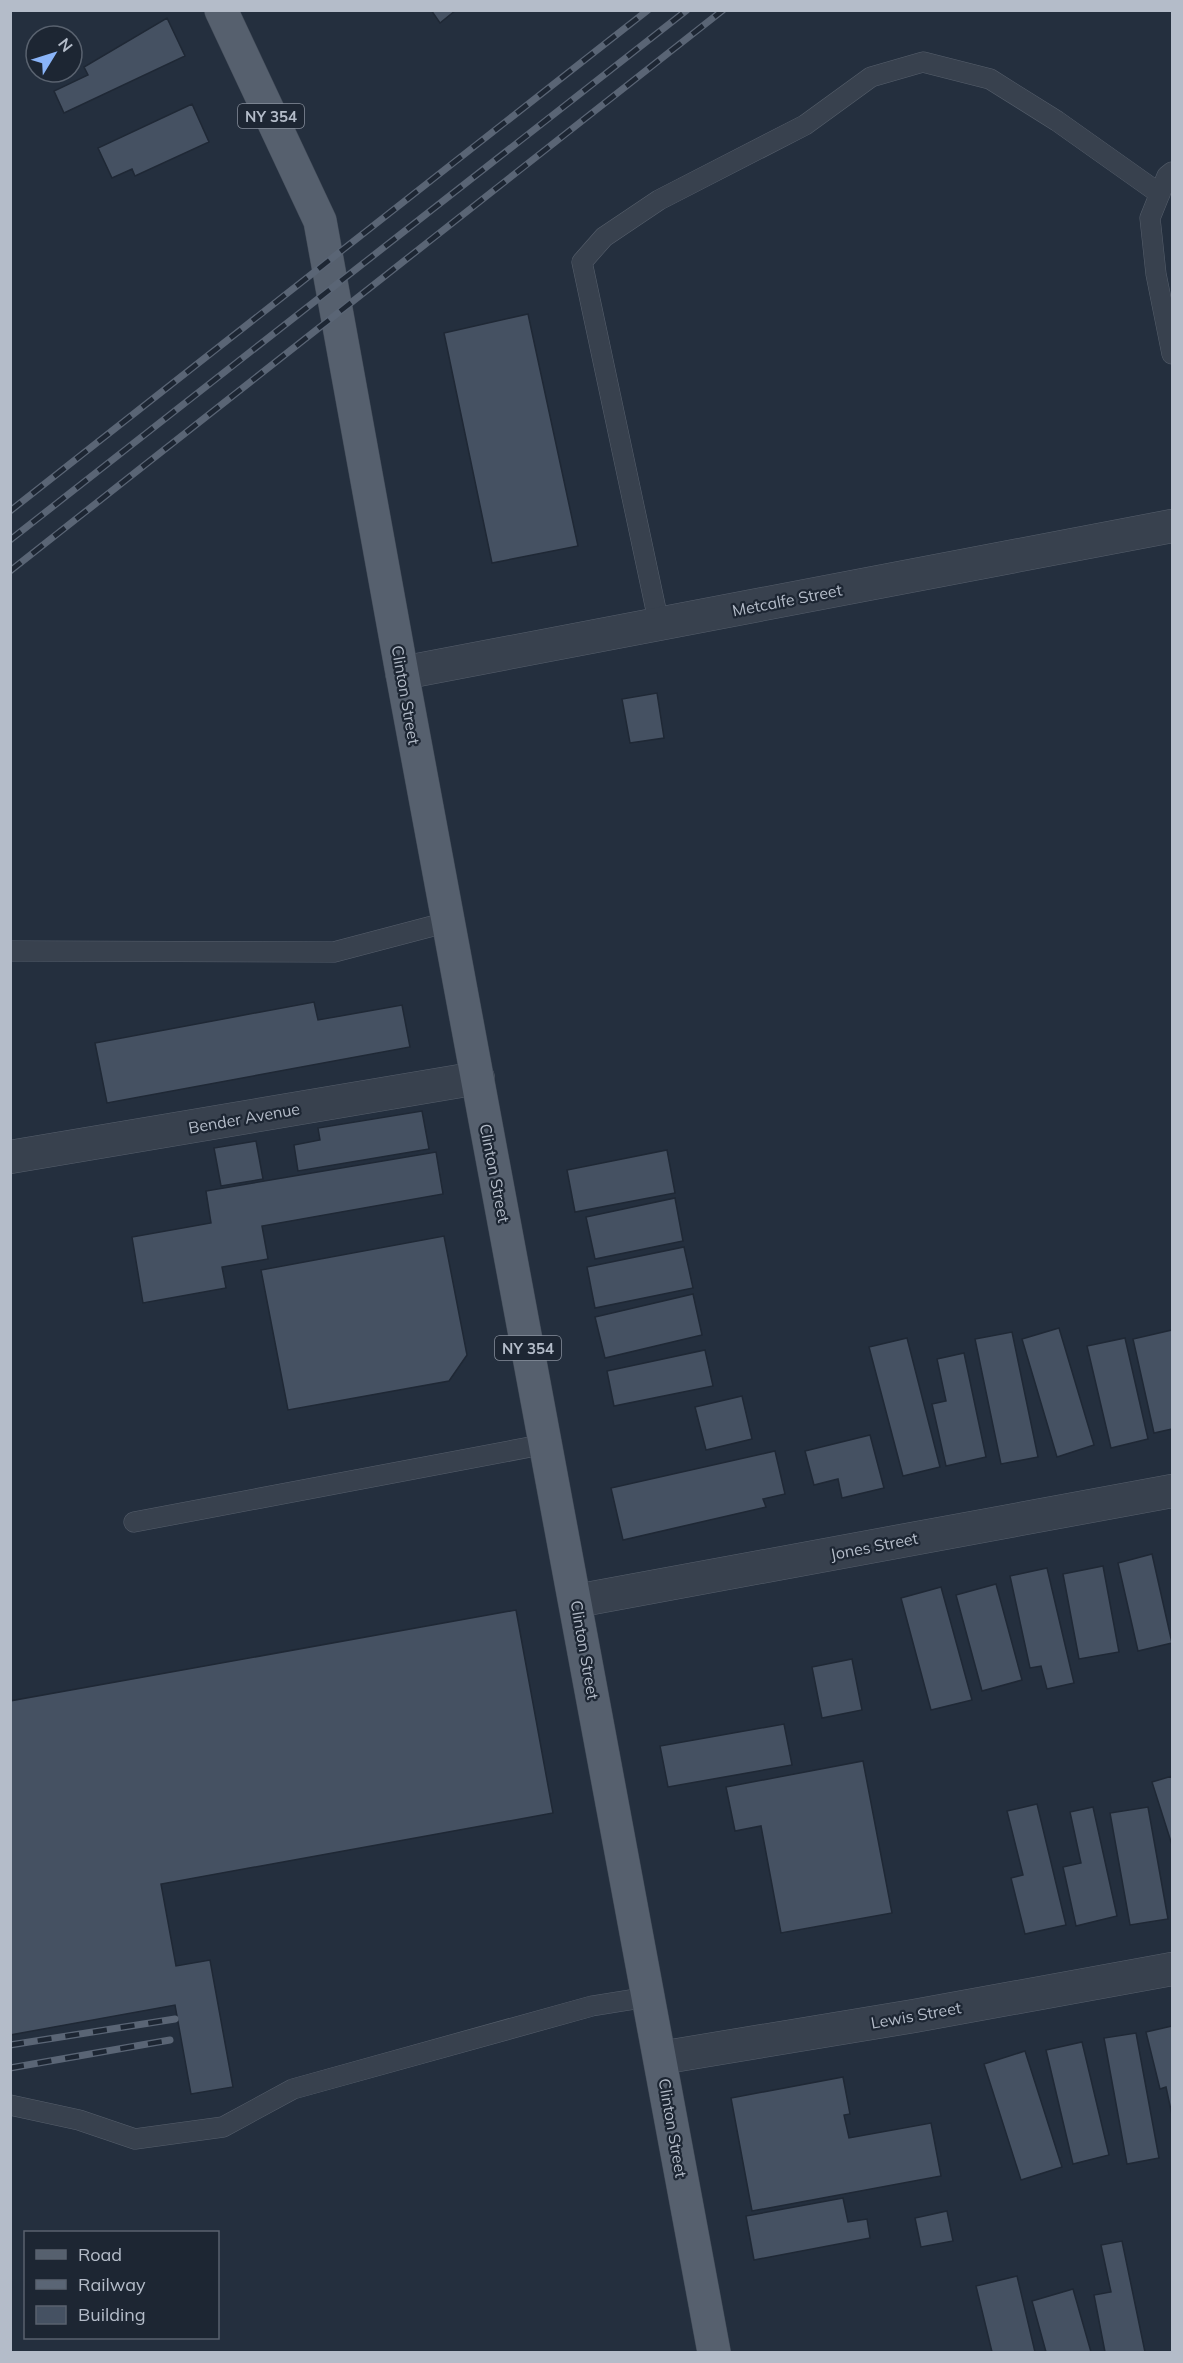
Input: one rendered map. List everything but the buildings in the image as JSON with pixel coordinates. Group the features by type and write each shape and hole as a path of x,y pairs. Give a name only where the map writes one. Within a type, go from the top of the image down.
{"main road":[{"name":"Clinton Street","path":"221,10 320,221 714,2352"}],"street":[{"name":"Metcalfe Street","path":"402,673 1173,526"},
{"name":"Bender Avenue","path":"10,1157 477,1078"},
{"name":"Jones Street","path":"576,1601 1173,1491"},
{"name":"Lewis Street","path":"660,2058 1173,1969"}],"lane":[{"path":"659,624 582,262 604,237 659,200 805,125 871,77 923,62 990,79 1057,121 1160,194"},
{"path":"1173,172 1167,176 1150,218 1156,274 1173,354"},
{"path":"10,951 334,952 448,922"},
{"path":"134,1522 546,1443"},
{"path":"10,2105 79,2120 135,2139 223,2127 293,2089 592,2006 648,1997"}],"railway":[{"path":"10,511 648,10"},
{"path":"10,540 687,10"},
{"path":"10,571 723,10"},
{"path":"10,2045 175,2019"},
{"path":"10,2068 170,2040"}]}
